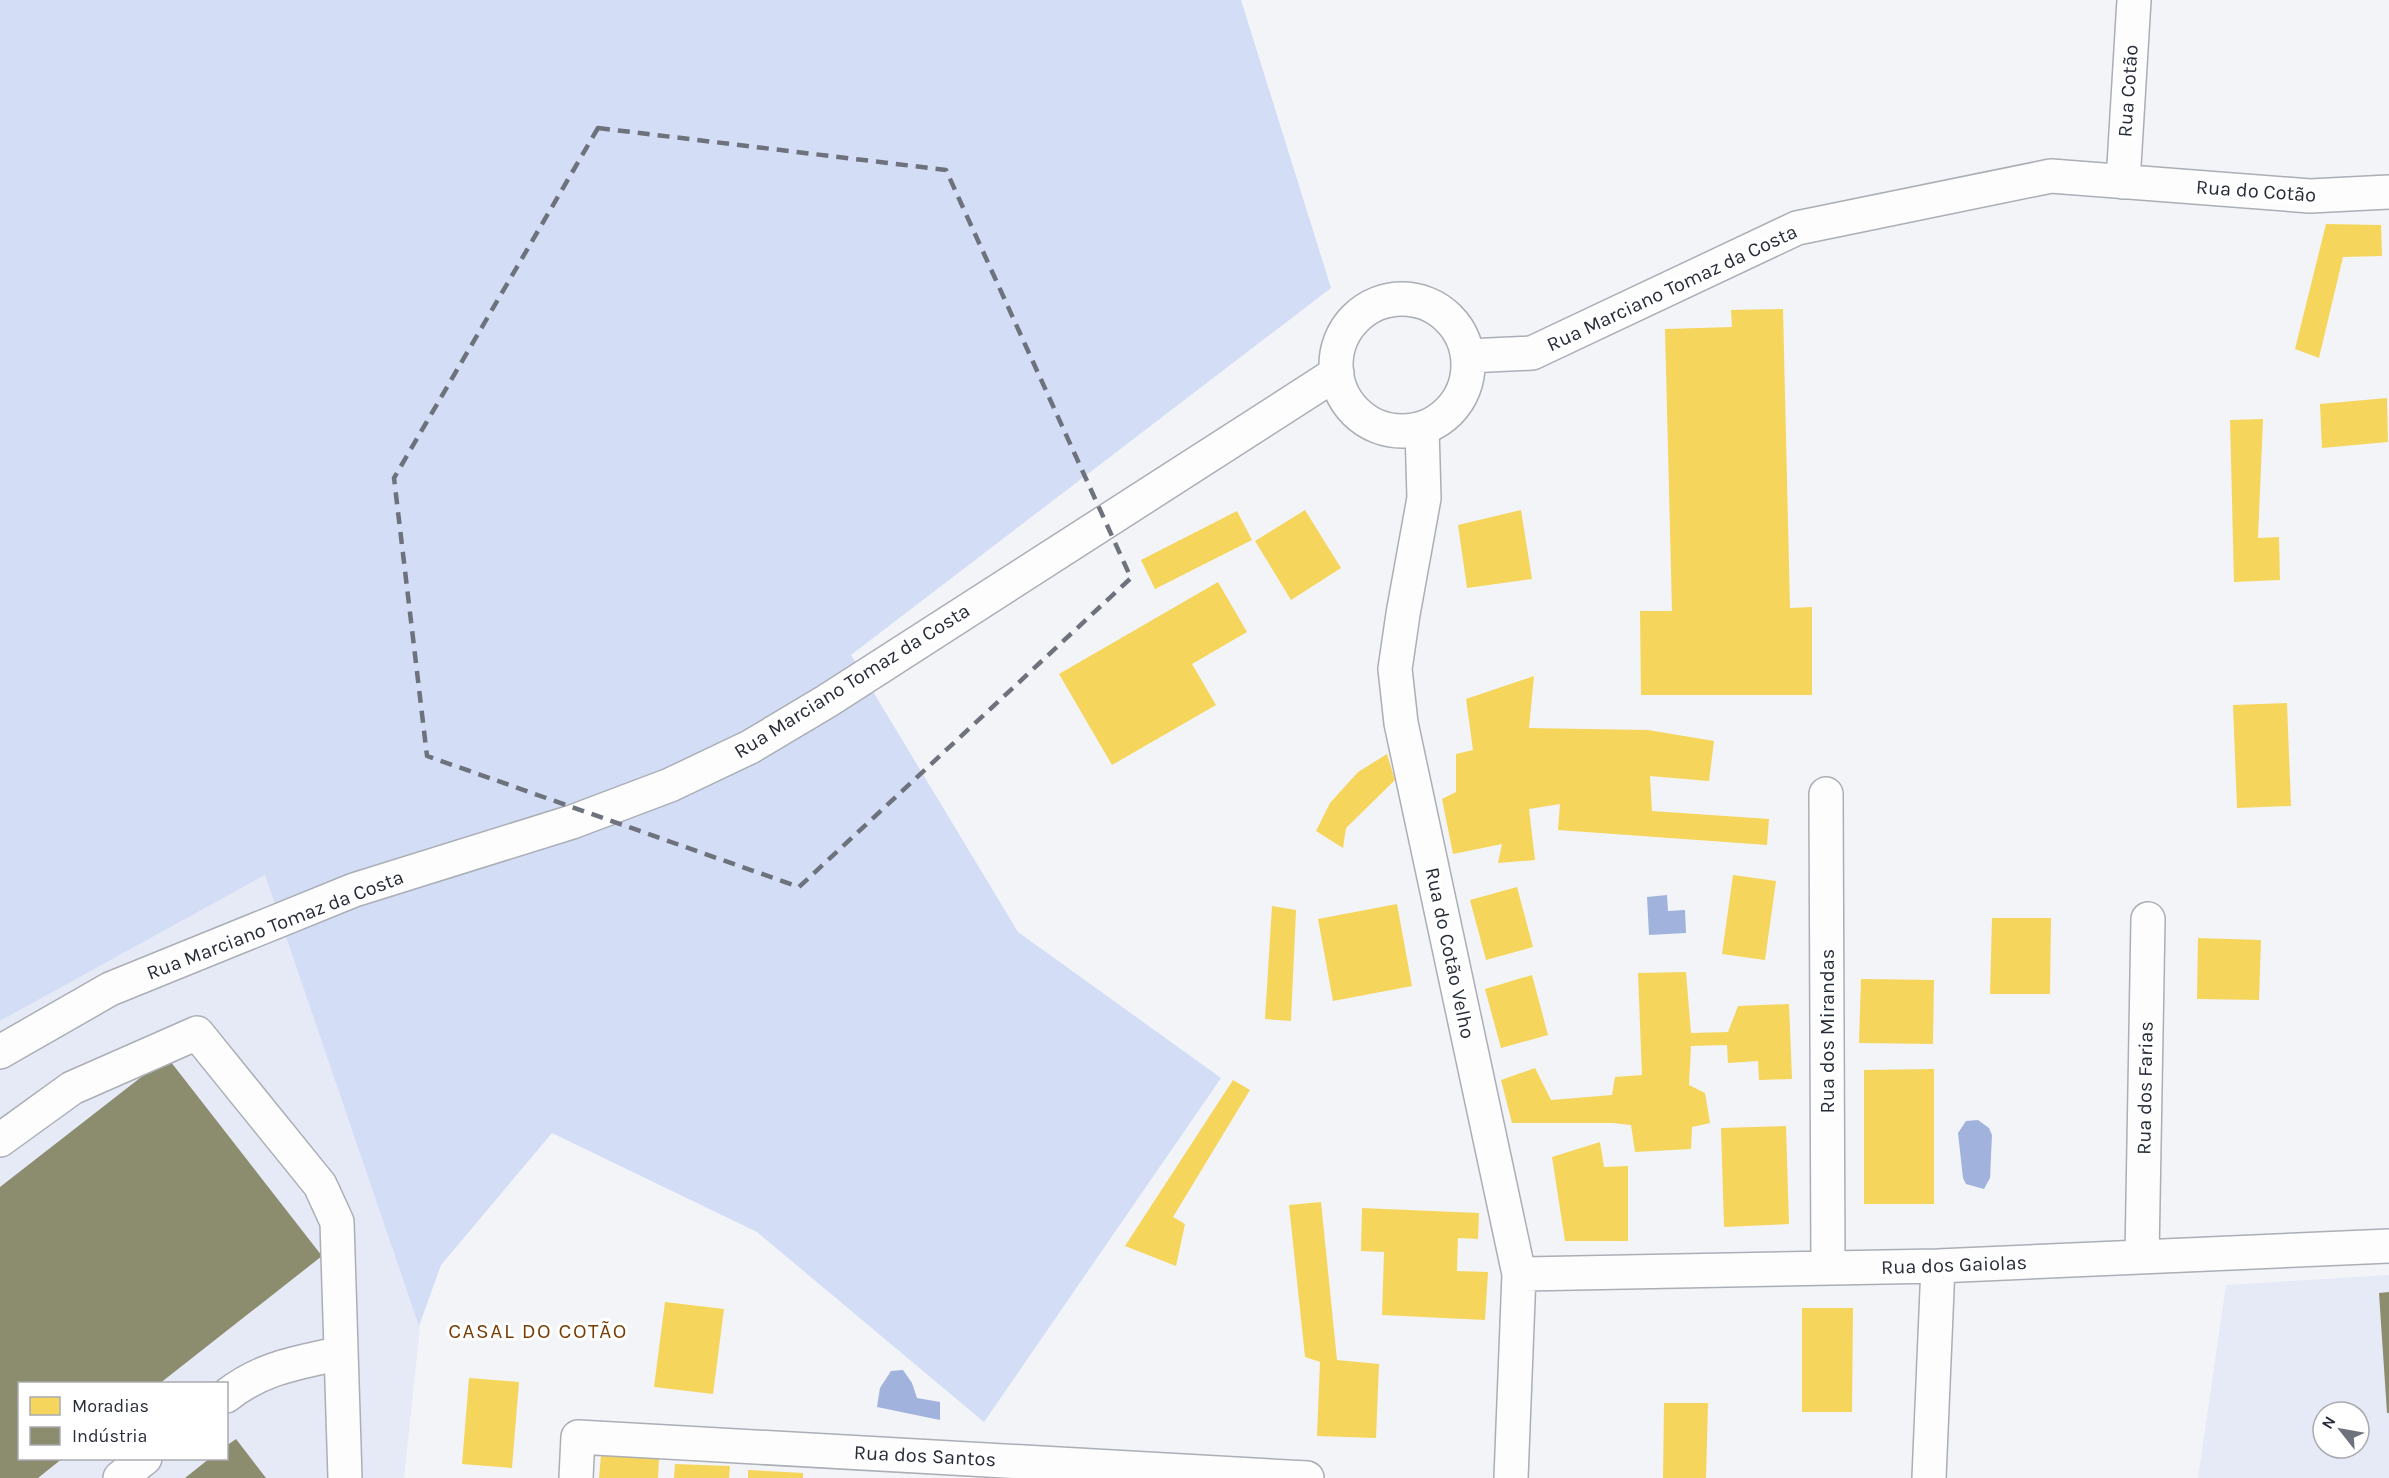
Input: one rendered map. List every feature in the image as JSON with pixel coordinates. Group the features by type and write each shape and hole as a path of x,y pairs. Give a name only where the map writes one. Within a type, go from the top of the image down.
{"street":[{"name":"Rua Cotão","path":"2123,182 2134,0"},
{"name":"Rua Marciano Tomaz da Costa","path":"1468,356 1532,353 1797,228 2051,176 2123,182"},
{"name":"Rua do Cotão","path":"2123,182 2310,196 2389,192"},
{"path":"1394,299 1415,300 1434,306 1450,319 1462,336 1468,356 1468,375 1453,408 1439,420 1422,428 1404,431 1384,429 1367,421 1352,409 1342,392 1337,374 1337,353 1344,333 1357,317 1374,305 1394,299"},
{"name":"Rua Marciano Tomaz da Costa","path":"0,1052 110,989 354,890 572,822 670,785 750,747 827,701 1337,374"},
{"name":"Rua do Cotão Velho","path":"1422,428 1424,498 1395,669 1401,723 1519,1275 1511,1478"},
{"name":"Rua dos Mirandas","path":"1826,794 1828,1268"},
{"name":"Rua dos Farias","path":"2142,1257 2148,919"},
{"path":"0,1140 72,1088 197,1032 320,1185 337,1222 345,1478"},
{"name":"Rua dos Gaiolas","path":"1519,1275 1938,1266 2389,1246"},
{"path":"1929,1478 1938,1266"},
{"path":"228,1395 269,1369 341,1353"},
{"name":"Rua dos Santos","path":"576,1478 578,1437 1307,1478"},
{"path":"120,1478 142,1460"}],"highlighted area":[{"path":"598,128 946,170 1131,578 799,887 427,756 394,478"}],"shaded area":[{"path":"0,0 1241,0 1331,288 851,655 1018,932 1221,1078 984,1422 757,1232 552,1133 441,1265 419,1326 265,875 0,1021"},
{"path":"265,875 333,1018 420,1328 404,1478 0,1478 0,1021"},
{"path":"2389,1275 2389,1478 2198,1478 2226,1285"}],"water":[{"path":"1667,895 1668,911 1685,910 1686,933 1649,935 1647,897"},
{"path":"1978,1120 1989,1128 1992,1135 1990,1178 1984,1189 1966,1184 1963,1178 1958,1133 1966,1121"},
{"path":"903,1370 912,1383 917,1398 940,1402 940,1420 877,1407 880,1388 891,1371"}],"building: Moradias":[{"path":"2326,224 2381,225 2382,256 2343,257 2319,358 2295,349"},
{"path":"1783,309 1790,608 1812,607 1812,695 1641,695 1640,611 1672,611 1665,329 1732,327 1731,310"},
{"path":"2387,398 2388,442 2322,448 2320,404"},
{"path":"2263,419 2258,538 2279,537 2280,580 2234,582 2230,420"},
{"path":"1305,510 1341,568 1291,600 1255,541"},
{"path":"1521,510 1532,579 1467,588 1458,525"},
{"path":"1237,511 1252,540 1155,589 1141,560"},
{"path":"1218,582 1247,632 1192,664 1216,705 1112,765 1059,674"},
{"path":"1534,676 1529,728 1648,730 1714,741 1709,781 1650,776 1652,811 1769,819 1767,845 1558,830 1560,804 1529,809 1535,860 1498,863 1502,844 1453,854 1442,799 1456,792 1456,754 1473,750 1466,699"},
{"path":"2287,703 2291,806 2237,808 2233,705"},
{"path":"1387,754 1395,780 1346,828 1343,848 1316,831 1330,803 1358,772"},
{"path":"1733,875 1776,881 1765,960 1722,954"},
{"path":"1517,887 1533,947 1486,960 1470,900"},
{"path":"1397,904 1412,986 1333,1001 1318,919"},
{"path":"1272,906 1296,910 1291,1021 1265,1019"},
{"path":"1992,918 2051,918 2050,994 1990,994"},
{"path":"2198,938 2261,940 2259,1000 2197,999"},
{"path":"1686,972 1691,1033 1728,1032 1738,1006 1789,1004 1792,1079 1759,1080 1758,1061 1728,1063 1727,1045 1691,1046 1689,1085 1705,1093 1710,1123 1692,1127 1691,1149 1635,1152 1631,1125 1512,1123 1501,1080 1535,1068 1551,1100 1612,1095 1615,1077 1642,1075 1638,973"},
{"path":"1532,975 1548,1035 1501,1048 1485,989"},
{"path":"1861,979 1934,980 1933,1044 1859,1043"},
{"path":"1934,1069 1934,1204 1864,1204 1864,1070"},
{"path":"1233,1080 1250,1090 1173,1217 1185,1224 1176,1266 1125,1246"},
{"path":"1786,1126 1789,1224 1724,1227 1721,1128"},
{"path":"1600,1142 1604,1167 1628,1166 1628,1241 1565,1241 1552,1157"},
{"path":"1321,1202 1337,1360 1379,1364 1376,1438 1317,1436 1320,1362 1305,1357 1289,1205"},
{"path":"1362,1208 1479,1213 1478,1239 1458,1238 1457,1271 1488,1272 1485,1320 1382,1315 1384,1252 1361,1251"},
{"path":"665,1302 724,1309 713,1394 654,1387"},
{"path":"1802,1308 1853,1308 1852,1412 1802,1412"},
{"path":"469,1378 519,1382 512,1468 462,1464"},
{"path":"1664,1403 1708,1403 1706,1478 1663,1478"},
{"path":"601,1455 659,1459 658,1478 599,1478"},
{"path":"675,1464 730,1466 729,1478 674,1478"},
{"path":"748,1470 803,1473 803,1478 748,1478"}],"building: Indústria":[{"path":"167,1057 322,1256 162,1382 18,1382 18,1460 60,1460 38,1478 0,1478 0,1187"},
{"path":"2389,1292 2389,1413 2387,1413 2379,1293"},
{"path":"236,1439 266,1478 185,1478 208,1460 228,1460 228,1445"}],"district":[{"name":"CASAL DO COTÃO","path":"538,1331"}]}
